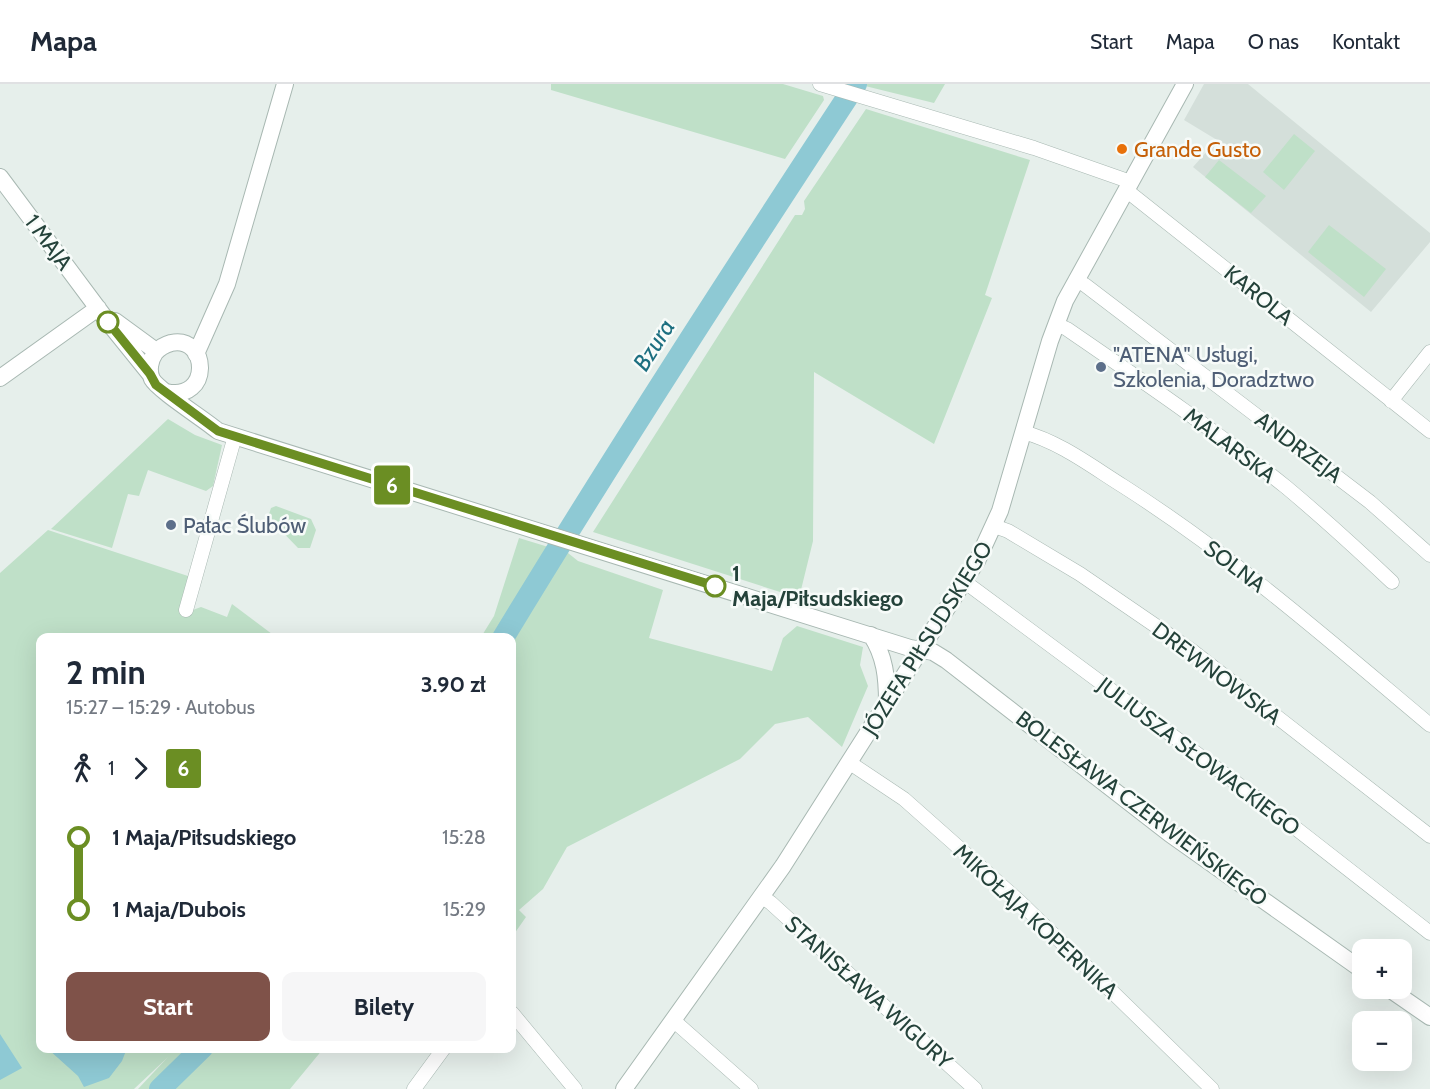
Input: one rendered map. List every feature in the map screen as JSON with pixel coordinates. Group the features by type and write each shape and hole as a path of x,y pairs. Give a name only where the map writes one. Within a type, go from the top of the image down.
{"street":[{"path":"193,350 218,307 227,284 285,84"},
{"name":"KAROLA","path":"820,84 1034,148 1128,186 1430,431"},
{"name":"JÓZEFA PIŁSUDSKIEGO","path":"631,1086 673,1020 761,896 850,763 965,582 994,526 1056,324 1076,280 1185,84"},
{"name":"1 MAJA","path":"0,177 150,374"},
{"name":"ANDRZEJA","path":"1076,280 1370,502 1430,555"},
{"path":"0,378 98,308"},
{"name":"1 MAJA","path":"98,308 156,351"},
{"name":"MALARSKA","path":"1056,324 1067,329 1139,379 1252,461 1288,489 1392,582"},
{"path":"166,392 187,391 200,375 200,364 193,350 175,343 162,346 156,351 150,366 150,374 156,385 218,431 921,650"},
{"path":"1391,401 1430,352"},
{"path":"187,391 211,425"},
{"name":"SOLNA","path":"1023,432 1066,450 1197,537 1263,586 1430,725"},
{"path":"186,610 235,436"},
{"name":"DREWNOWSKA","path":"994,526 1008,531 1080,574 1191,650 1430,836"},
{"name":"JULIUSZA SŁOWACKIEGO","path":"965,582 1263,802 1430,933"},
{"path":"871,635 884,662 887,703"},
{"name":"BOLESŁAWA CZERWIEŃSKIEGO","path":"921,650 933,652 946,660 1170,834 1352,963"},
{"name":"MIKOŁAJA KOPERNIKA","path":"850,763 904,799 1020,902 1212,1089"},
{"name":"STANISŁAWA WIGURY","path":"761,896 975,1089"},
{"path":"1404,999 1430,1017"},
{"path":"516,1018 575,1089"},
{"path":"673,1020 751,1089"},
{"path":"414,1089 440,1053"}],"shaded area":[{"path":"1204,84 1248,84 1430,233 1430,242 1371,312 1193,167 1217,140 1184,120"}],"green space":[{"path":"551,84 783,84 823,96 824,100 785,159 551,90"},
{"path":"857,84 945,84 934,103"},
{"path":"866,109 1030,160 985,295 992,298 934,444 814,372 813,541 799,598 593,532 795,215 802,215 805,209 804,201"},
{"path":"1294,134 1315,151 1284,190 1263,172"},
{"path":"1219,160 1266,196 1251,213 1205,177"},
{"path":"1329,225 1386,269 1364,297 1308,252"},
{"path":"168,419 195,435 222,445 213,486 206,491 148,470 139,496 128,494 112,548 51,529"},
{"path":"276,506 311,519 316,530 310,548 298,548 268,517 271,508"},
{"path":"48,530 191,577 190,611 201,607 227,617 232,604 271,633 36,633 36,1053 320,1053 290,1089 138,1089 168,1057 134,1089 0,1089 0,573"},
{"path":"519,538 568,553 578,561 663,590 649,638 772,671 783,638 797,626 863,647 860,665 868,686 842,747 808,717 775,724 740,759 567,847 543,889 519,910 526,917 516,931 516,633 483,633 494,616"}],"water":[{"path":"0,1034 22,1068 0,1080"},
{"path":"52,1053 125,1053 109,1078 84,1087 78,1076"}],"waterway":[{"name":"Bzura","path":"506,633 677,359 856,84"},
{"name":"Bzura","path":"160,1089 197,1053"}],"bus line":[{"name":"6","path":"108,322 150,374 156,385 218,431 715,586"}],"place":[{"name":"Grande Gusto","path":"1122,149"},
{"name":"\"ATENA\" Usługi, Szkolenia, Doradztwo","path":"1101,367"},
{"name":"Pałac Ślubów","path":"171,525"},
{"name":"1 Maja/Piłsudskiego","path":"715,586"}]}
